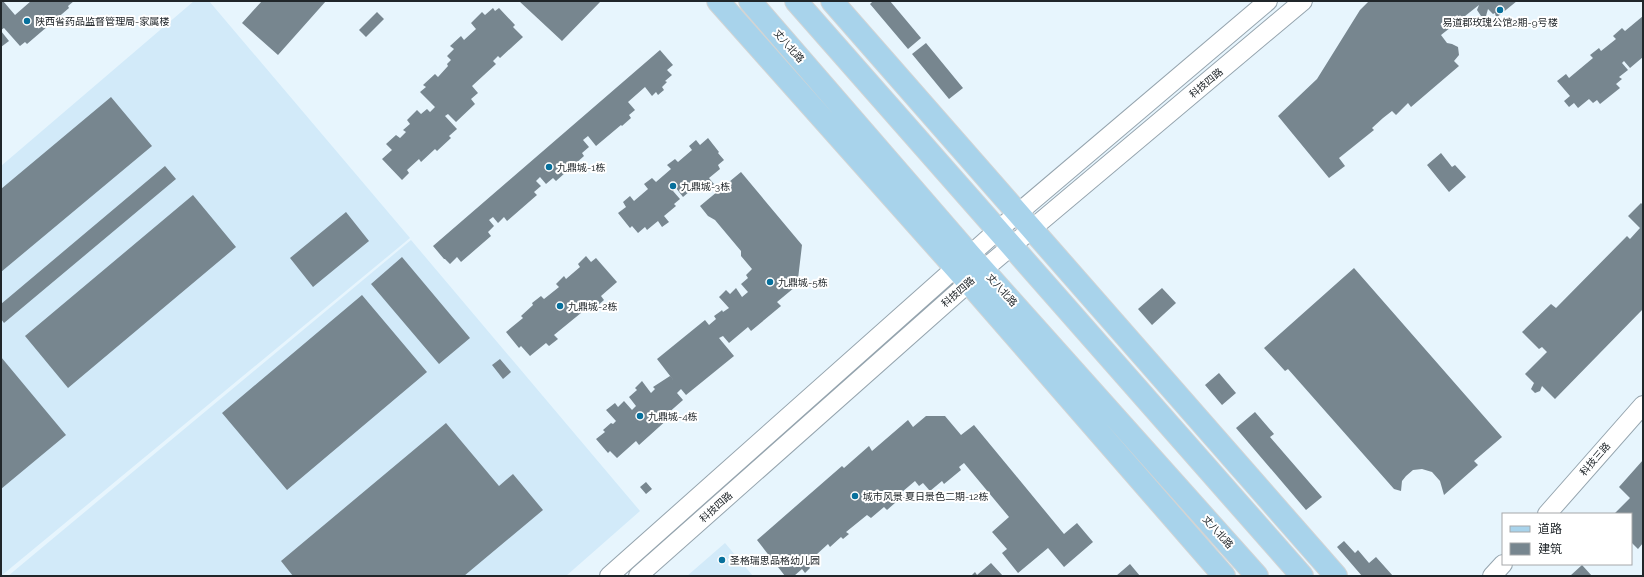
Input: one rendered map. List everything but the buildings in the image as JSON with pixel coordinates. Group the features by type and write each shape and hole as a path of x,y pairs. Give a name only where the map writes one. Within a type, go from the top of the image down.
{"main road":[{"path":"718,1 969,269 1224,576"},
{"name":"丈八北路","path":"750,1 969,269 1257,576"},
{"path":"796,1 1302,576"},
{"path":"832,1 1336,576"}],"street":[{"name":"科技四路","path":"1026,221 1268,1"},
{"name":"科技四路","path":"609,576 1005,238 1303,1"},
{"name":"科技四路","path":"638,576 969,269"},
{"name":"科技三路","path":"1548,513 1643,405"},
{"path":"1492,576 1502,565"}],"shaded area":[{"path":"194,1 209,1 410,238 1,576 1,166"},
{"path":"411,240 640,511 566,576 8,576"},
{"name":"圣格瑞思品格幼儿园","path":"725,543 753,576 687,576"}],"place":[{"name":"易道郡玫瑰公馆2期-9号楼","path":"1500,10"},
{"name":"陕西省药品监督管理局-家属楼","path":"27,21"},
{"name":"九鼎城-1栋","path":"549,167"},
{"name":"九鼎城-3栋","path":"673,186"},
{"name":"九鼎城-5栋","path":"770,282"},
{"name":"九鼎城-2栋","path":"560,306"},
{"name":"九鼎城-4栋","path":"640,416"},
{"name":"城市风景·夏日景色二期-12栋","path":"855,496"},
{"name":"圣格瑞思品格幼儿园","path":"722,560"}]}
